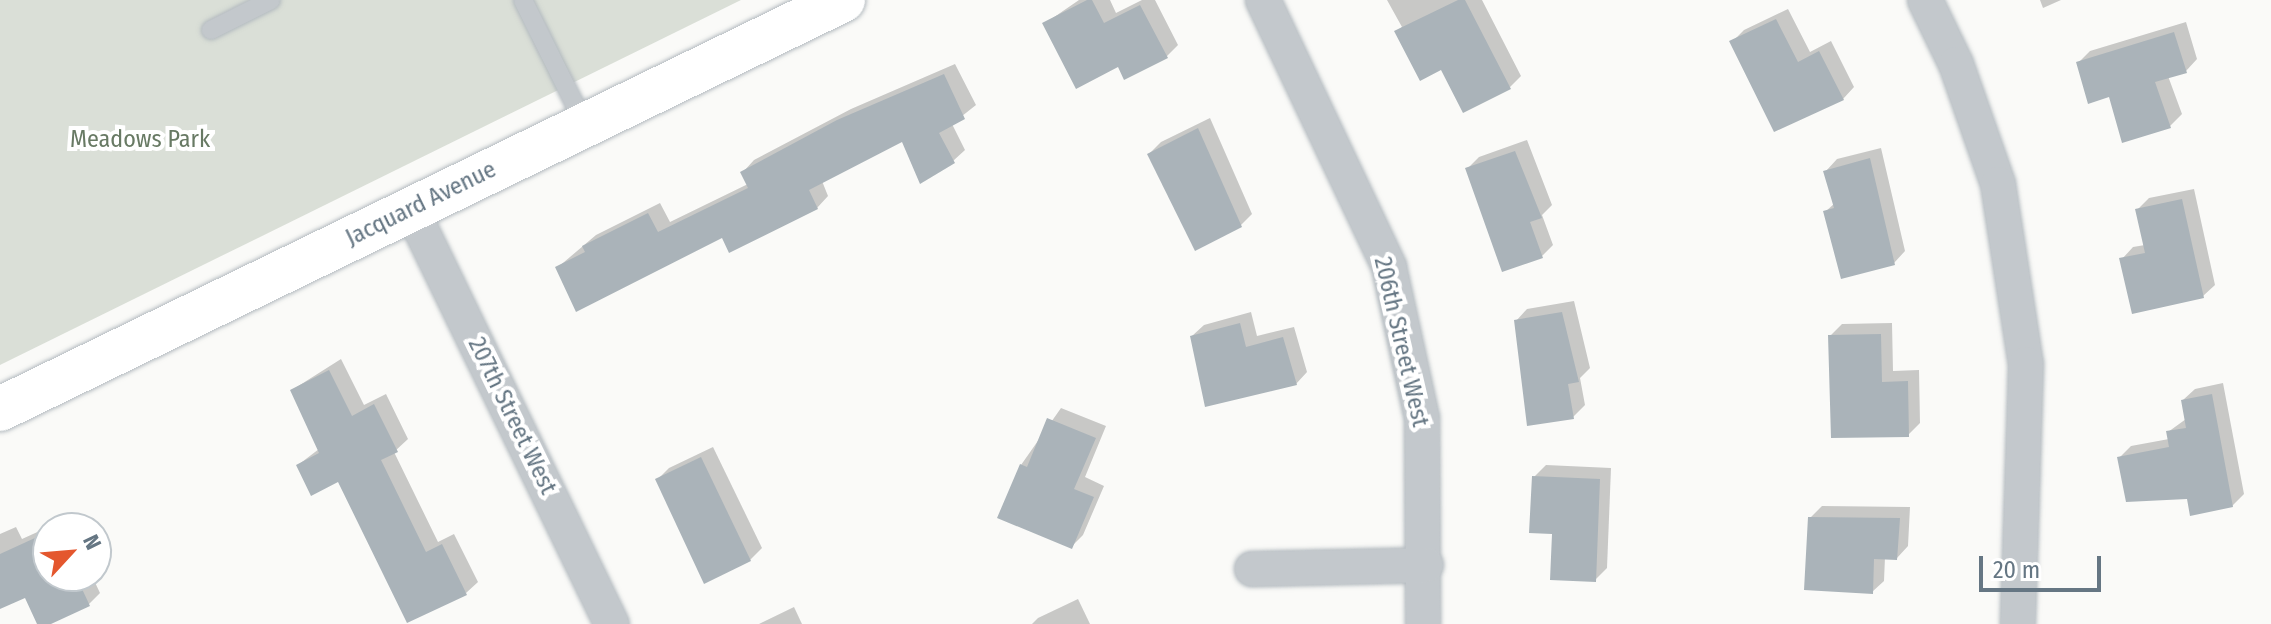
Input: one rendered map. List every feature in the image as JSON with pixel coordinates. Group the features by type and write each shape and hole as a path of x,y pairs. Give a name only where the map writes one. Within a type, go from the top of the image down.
{"street":[{"name":"Jacquard Avenue","path":"0,409 843,0"},
{"name":"206th Street West","path":"1263,0 1389,267 1422,418 1426,565 1423,624"},
{"path":"1925,0 1956,64 1998,184 2023,349 2018,624"},
{"name":"207th Street West","path":"411,209 612,624"},
{"path":"1252,569 1426,565"}],"lane":[{"path":"211,30 271,0"},
{"path":"523,0 585,125"}],"green space":[{"name":"Meadows Park","path":"0,0 741,0 0,365"}],"building":[{"path":"1092,0 1104,23 1140,5 1168,58 1124,80 1118,67 1076,89 1042,23"},
{"path":"1458,0 1465,0 1511,89 1463,113 1441,70 1420,81 1394,31"},
{"path":"1776,19 1798,62 1819,51 1844,100 1774,132 1729,41"},
{"path":"2174,32 2187,73 2155,82 2171,128 2122,143 2109,97 2088,104 2076,62"},
{"path":"944,74 965,119 939,133 955,163 920,184 902,142 809,190 818,209 729,253 722,238 576,312 555,267 585,252 582,246 648,213 658,232 748,188 740,172 837,120"},
{"path":"1198,128 1242,227 1195,251 1147,154"},
{"path":"1515,151 1542,218 1530,222 1543,258 1502,272 1465,168"},
{"path":"1870,158 1895,265 1841,279 1823,211 1834,208 1823,171"},
{"path":"2182,199 2204,298 2132,314 2119,258 2145,253 2135,209"},
{"path":"1562,312 1579,382 1568,384 1574,419 1527,426 1514,320"},
{"path":"1240,323 1246,347 1283,337 1297,385 1205,407 1190,336"},
{"path":"1881,334 1882,382 1908,381 1909,437 1831,438 1828,335"},
{"path":"329,370 352,416 374,404 398,452 381,460 426,552 442,544 467,595 407,623 338,482 311,496 296,465 319,453 290,390"},
{"path":"2212,394 2233,507 2190,516 2187,499 2126,502 2117,457 2169,447 2166,431 2186,428 2181,400"},
{"path":"1047,418 1096,438 1074,489 1094,497 1072,549 997,518 1020,464 1027,467"},
{"path":"701,457 751,561 704,584 655,479"},
{"path":"1532,476 1600,479 1596,582 1550,580 1552,534 1529,533"},
{"path":"1808,517 1900,518 1897,560 1874,559 1873,594 1804,590"},
{"path":"32,539 32,592 83,592 90,606 51,624 37,624 25,598 0,609 0,554"}]}
